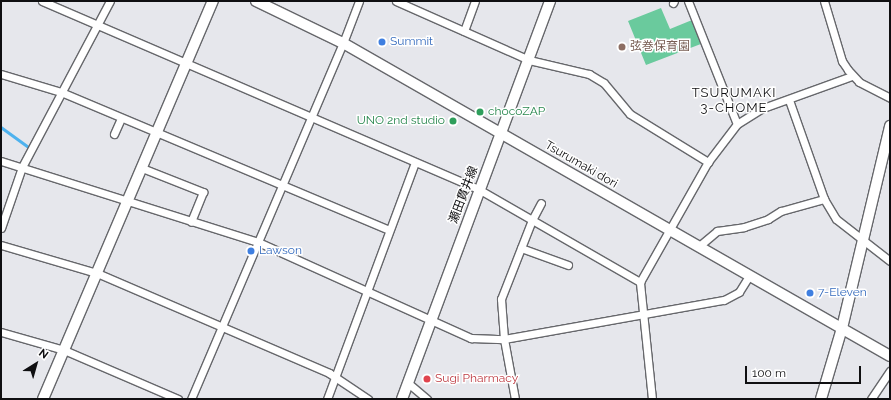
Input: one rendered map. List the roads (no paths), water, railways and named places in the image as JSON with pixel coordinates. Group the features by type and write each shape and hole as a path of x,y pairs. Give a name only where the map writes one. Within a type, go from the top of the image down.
{"street":[{"path":"42,1 96,26 480,190 640,282"},
{"path":"1,228 22,167 110,1"},
{"path":"43,399 213,1"},
{"name":"Tsurumaki dori","path":"256,1 343,43 890,356"},
{"path":"191,399 343,43 359,1"},
{"path":"396,1 529,60 589,74 604,83 630,114 708,162"},
{"path":"464,31 475,1"},
{"name":"瀬田貫井線","path":"402,399 550,1"},
{"path":"688,1 737,124"},
{"path":"824,1 842,61 852,76 875,92 890,98"},
{"path":"1,74 61,92 389,230"},
{"path":"652,399 640,282 708,162 737,124 763,108 789,100 852,76"},
{"path":"789,100 824,199 836,219 890,261"},
{"path":"114,134 121,118"},
{"path":"821,399 842,328 890,126"},
{"path":"1,161 127,203 258,242 430,322 472,338 504,338 724,300 739,292 749,276"},
{"path":"326,399 415,163"},
{"path":"142,168 203,192 191,222"},
{"path":"698,247 717,231 744,227 768,219 781,211 824,199"},
{"path":"515,399 504,338 501,299 532,220 541,203"},
{"path":"1,245 97,273 335,376 368,399"},
{"path":"521,248 568,265"},
{"path":"1,332 64,350 178,399"},
{"path":"871,399 890,371"},
{"path":"408,383 428,399"}],"waterway":[{"path":"1,127 31,149"}],"place":[{"name":"Summit","path":"382,42"},
{"name":"弦巻保育園","path":"622,47"},
{"name":"chocoZAP","path":"480,112"},
{"name":"UNO 2nd studio","path":"453,121"},
{"name":"Lawson","path":"251,251"},
{"name":"7-Eleven","path":"810,293"},
{"name":"Sugi Pharmacy","path":"427,379"}],"district":[{"name":"TSURUMAKI 3-CHOME","path":"734,102"}]}
